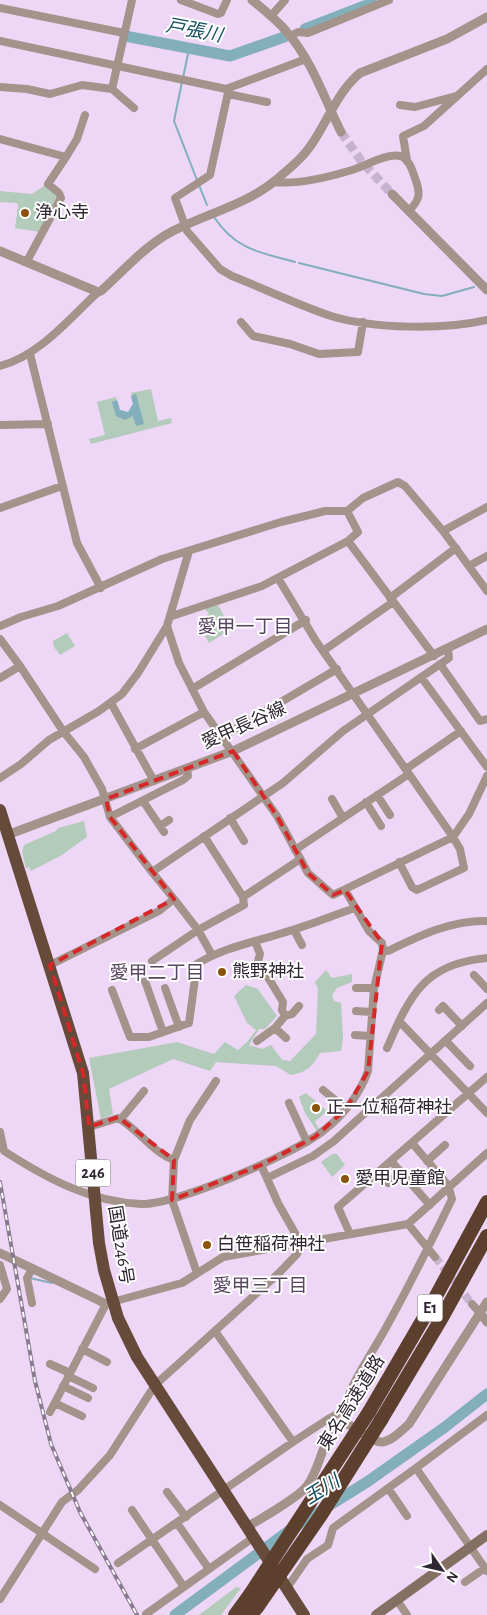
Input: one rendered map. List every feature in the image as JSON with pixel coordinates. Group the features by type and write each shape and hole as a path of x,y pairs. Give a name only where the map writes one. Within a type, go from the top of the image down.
{"highway":[{"name":"国道246号","path":"0,810 4,837 50,965 83,1073 98,1243 109,1303 155,1385 304,1615"},
{"name":"東名高速道路","path":"235,1615 321,1488 368,1412 429,1309 487,1202"},
{"name":"東名高速道路","path":"251,1615 321,1515 381,1420 440,1321 487,1236"}],"main road":[{"path":"376,1615 487,1535"}],"street":[{"path":"112,89 132,0"},
{"path":"181,0 218,14 221,13 227,0"},
{"path":"252,0 290,36 306,59 342,132"},
{"path":"271,16 285,0"},
{"path":"290,36 298,32 308,33 389,0"},
{"path":"0,8 124,35"},
{"path":"0,366 16,362 30,354 153,244 184,225 252,195 274,182 310,147 350,83 360,74 447,39 487,17"},
{"path":"0,41 226,89 267,102"},
{"path":"229,91 306,59"},
{"path":"408,211 417,202 420,191 408,161 403,136 424,126 487,68"},
{"path":"0,87 27,89 50,94 82,85 91,88 112,89 134,108"},
{"path":"229,91 210,175 175,198 184,225 226,273 332,316 363,322 433,327 464,325 487,320"},
{"path":"400,105 415,107 458,96"},
{"path":"27,261 61,198 59,193 48,184 77,139 85,115"},
{"path":"0,139 66,157"},
{"path":"274,182 284,183 344,172 389,157 400,156 408,161"},
{"path":"392,194 487,290"},
{"path":"0,252 27,261 98,292"},
{"path":"241,322 253,336 325,354 358,352 363,322"},
{"path":"30,354 77,543 101,588"},
{"path":"0,424 48,424"},
{"path":"0,626 21,616 58,606 162,559 281,522 324,511 347,511 363,498 398,482 405,486 443,531 487,591"},
{"path":"0,508 62,486"},
{"path":"443,531 487,507"},
{"path":"172,616 224,600 278,578 348,540 358,532 347,511"},
{"path":"348,540 434,656"},
{"path":"323,652 456,548"},
{"path":"0,778 63,731 111,703 138,673 172,616 188,551"},
{"path":"469,566 487,556"},
{"path":"278,578 306,620 323,652 355,693 453,837 460,849 464,868 417,890 412,887 399,862"},
{"path":"192,689 306,620"},
{"path":"167,626 180,664 204,712 223,736 263,795 308,873 333,895 453,837 469,814 487,776"},
{"name":"愛甲長谷線","path":"4,837 233,751 487,629"},
{"path":"0,639 63,731 84,758 102,789 110,817 198,930 212,955"},
{"path":"152,872 283,783 343,731 449,658 448,649"},
{"path":"440,664 480,721 487,719"},
{"path":"0,678 20,666"},
{"path":"223,736 337,669"},
{"path":"421,677 487,767"},
{"path":"111,703 154,781"},
{"path":"136,749 204,712"},
{"path":"295,850 377,795 461,731"},
{"path":"110,817 183,780 188,776 187,769"},
{"path":"377,795 390,812"},
{"path":"332,799 343,818"},
{"path":"143,801 162,829 169,820"},
{"path":"366,802 380,822"},
{"path":"230,818 244,841"},
{"path":"152,960 164,949 244,905 243,897 204,836"},
{"path":"243,897 300,860"},
{"path":"0,1132 4,1151 42,1175 95,1197 142,1204 172,1200 260,1164 315,1137 335,1122 366,1076 374,988 383,950 382,943 370,931 354,908 345,890"},
{"path":"50,965 159,910 174,899"},
{"path":"112,990 130,1037 149,1037 179,1027 189,1023 191,1019 197,964 212,955 294,930 354,908"},
{"path":"383,950 388,952 426,933 452,925 487,921"},
{"path":"294,930 302,945"},
{"path":"255,941 260,954 258,961 283,1002 282,1010 285,1016"},
{"path":"387,1048 414,992 433,975 457,963 487,958"},
{"path":"474,976 487,989"},
{"path":"145,981 148,1002 163,1032"},
{"path":"165,988 179,1027"},
{"path":"356,988 374,988"},
{"path":"267,1178 323,1149 431,1055 487,1003"},
{"path":"257,1041 275,1028 285,1016 292,1014 299,1006"},
{"path":"443,1006 462,1026"},
{"path":"356,1011 372,1012"},
{"path":"399,1021 487,1113"},
{"path":"275,1028 286,1038"},
{"path":"355,1034 370,1036"},
{"path":"446,1041 470,1066"},
{"path":"350,1234 338,1207 487,1077"},
{"path":"197,1272 172,1200 174,1160 190,1120 216,1081"},
{"path":"323,1090 346,1108"},
{"path":"120,1119 141,1092"},
{"path":"289,1103 307,1142"},
{"path":"89,1126 118,1118 166,1157 174,1160"},
{"path":"315,1137 323,1149"},
{"path":"146,1614 209,1569 252,1535 305,1489 312,1478 326,1442 342,1423 343,1412 355,1382 428,1249 452,1199 450,1188 412,1143"},
{"path":"427,1161 445,1146"},
{"path":"0,1300 6,1289 0,1258 32,1269 109,1303 182,1283 217,1259 408,1224 487,1153"},
{"path":"391,1161 430,1205"},
{"path":"260,1164 278,1203 302,1242"},
{"path":"388,1183 401,1172"},
{"path":"269,1207 278,1203"},
{"path":"408,1224 435,1257"},
{"path":"0,1599 62,1502 78,1490 118,1444 155,1385 278,1273 297,1254 302,1242"},
{"path":"32,1269 27,1278 32,1304"},
{"path":"342,1423 350,1425 374,1443 381,1443 400,1433 416,1416 487,1302"},
{"path":"50,1412 82,1349 109,1303"},
{"path":"472,1304 487,1322"},
{"path":"215,1331 293,1442"},
{"path":"82,1349 107,1362"},
{"path":"52,1366 93,1388"},
{"path":"63,1386 88,1398"},
{"path":"55,1403 79,1415 72,1422"},
{"path":"118,1563 135,1556 152,1540 293,1442 343,1412"},
{"path":"289,1592 288,1585 307,1559 328,1545 333,1528 487,1415"},
{"path":"416,1468 486,1569 465,1582"},
{"path":"388,1488 407,1516"},
{"path":"167,1492 186,1517"},
{"path":"0,1505 96,1568"},
{"path":"135,1513 184,1587"},
{"path":"177,1523 209,1569"},
{"path":"397,1600 407,1615"}],"highlighted area":[{"path":"233,751 277,816 308,873 333,895 345,890 382,943 368,1071 346,1109 315,1137 261,1165 172,1200 174,1160 118,1117 89,1127 83,1073 50,965 174,899 110,817 106,799"}],"green space":[{"path":"44,186 56,191 58,195 40,232 15,228 17,203 0,202 0,191 32,194"},
{"path":"151,389 158,421 171,418 172,423 91,444 89,439 105,435 97,402 116,397 120,410 128,412 133,404 131,393"},
{"path":"218,605 231,629 209,643 200,627 208,622 205,617 209,614 205,609"},
{"path":"67,633 75,646 60,655 54,647 53,641"},
{"path":"84,821 87,837 62,855 31,871 29,867 26,868 22,852 24,845 56,831 58,828"},
{"path":"326,970 332,978 352,974 352,982 337,988 332,995 334,1001 341,1003 343,1038 341,1051 320,1053 308,1068 291,1075 276,1066 216,1062 210,1071 173,1059 109,1089 113,1114 101,1119 89,1058 177,1042 214,1054 225,1042 238,1050 256,1030 247,1023 234,996 246,985 258,989 277,1016 265,1029 259,1029 249,1045 262,1049 271,1045 282,1060 290,1061 316,1034 318,989 315,982"},
{"path":"306,1093 327,1111 315,1122 319,1129 317,1131 305,1113 299,1097"},
{"path":"332,1154 337,1154 345,1165 332,1177 321,1162"},
{"path":"236,1587 241,1588 221,1615 199,1615"}],"water":[{"path":"136,394 144,424 136,426 133,416 125,420 116,416 112,402 117,400 120,410 128,412 133,404 131,396"}],"waterway":[{"name":"戸張川","path":"305,29 372,3"},
{"name":"戸張川","path":"125,36 230,56 284,37"},
{"path":"183,78 189,49"},
{"path":"182,82 174,121 197,180"},
{"path":"199,185 207,205"},
{"path":"214,217 222,228 240,243 259,252 295,262"},
{"path":"299,263 424,294 442,296 474,287"},
{"path":"30,1278 52,1283"},
{"name":"玉川","path":"175,1615 290,1530 367,1482 445,1427 487,1394"}],"tunnel":[{"path":"341,132 362,162 392,194"},
{"path":"435,1257 472,1304"}],"railway":[{"path":"0,1182 35,1381 51,1444 80,1512 137,1615"}],"place":[{"name":"浄心寺","path":"25,213"},
{"name":"熊野神社","path":"222,972"},
{"name":"正一位稲荷神社","path":"316,1108"},
{"name":"愛甲児童館","path":"345,1179"},
{"name":"白笹稲荷神社","path":"207,1245"}],"district":[{"name":"愛甲一丁目","path":"245,627"},
{"name":"愛甲二丁目","path":"157,973"},
{"name":"愛甲三丁目","path":"260,1286"}]}
